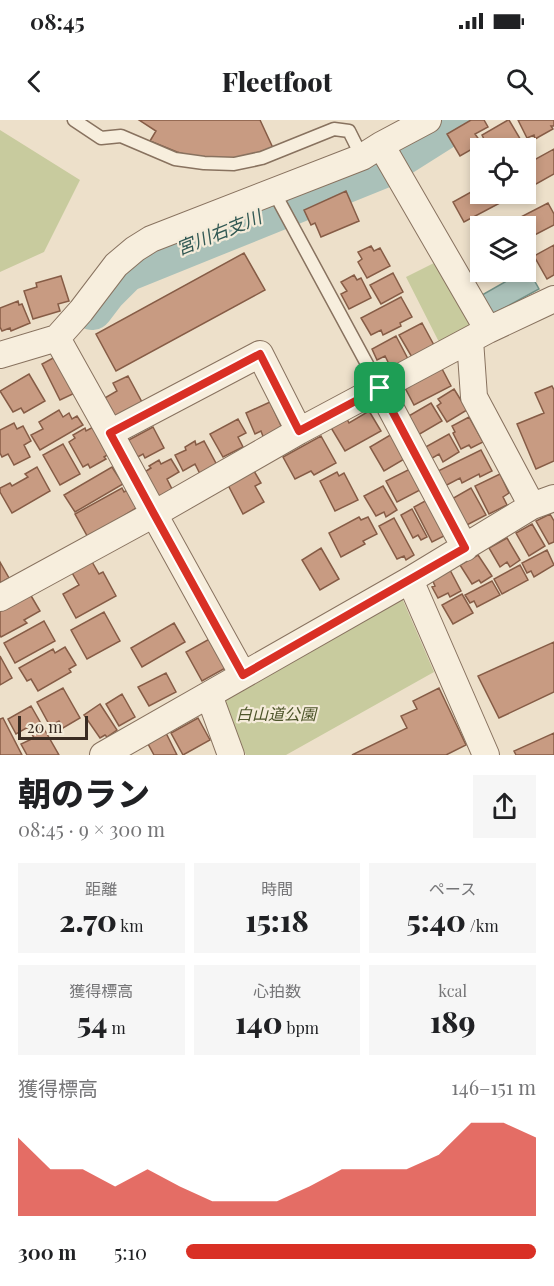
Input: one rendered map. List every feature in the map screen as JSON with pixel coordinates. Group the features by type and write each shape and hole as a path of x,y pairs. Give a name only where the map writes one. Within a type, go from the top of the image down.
{"street":[{"path":"0,355 60,343 81,311 117,265 151,239 276,196 379,152 428,120"},
{"path":"103,755 543,502 474,397 479,335 379,152"},
{"path":"0,598 299,431 479,335 554,299"},
{"path":"60,343 243,675"},
{"path":"110,433 260,354 299,431"},
{"path":"380,388 465,548"},
{"path":"410,580 486,755"},
{"path":"208,695 231,755"}],"lane":[{"path":"74,120 101,138 121,136 175,159 204,163 234,164 261,158 334,129 349,131 379,152"},
{"path":"276,196 380,388"}],"green space":[{"path":"0,130 80,180 44,252 0,272"},
{"path":"438,261 474,325 440,344 406,277"},
{"name":"白山道公園","path":"402,598 434,672 286,755 246,755 220,699"}],"water":[{"path":"505,282 535,282 539,289 493,314 482,295"}],"building":[{"path":"139,120 260,120 273,148 236,159 201,159 150,141 156,131"},
{"path":"471,120 484,120 488,127 475,134 478,138 470,138 470,150 460,156 447,134"},
{"path":"509,120 520,138 484,138 482,135"},
{"path":"518,120 554,120 554,126 551,126 553,129 536,138 534,135 527,138"},
{"path":"554,149 554,174 536,184 536,159"},
{"path":"346,191 359,221 321,237 315,223 311,225 304,210"},
{"path":"470,193 470,204 498,204 475,216 470,216 470,219 464,222 453,202"},
{"path":"548,203 554,214 554,225 536,234 536,216 523,216"},
{"path":"554,245 554,275 547,279 536,260 536,255"},
{"path":"371,246 374,251 380,248 390,266 367,278 358,262 362,259 358,252"},
{"path":"244,253 265,290 116,371 96,334"},
{"path":"393,273 403,292 381,304 370,285"},
{"path":"354,275 357,280 361,278 371,298 349,309 341,294 347,291 341,282"},
{"path":"61,276 69,301 58,304 60,311 33,319 24,291 37,287 36,283"},
{"path":"401,297 412,317 400,323 401,326 383,335 381,330 371,335 361,318"},
{"path":"18,301 19,305 22,304 30,323 11,331 10,328 2,331 0,308"},
{"path":"422,323 435,347 413,359 399,335"},
{"path":"396,336 408,359 391,368 385,356 377,360 372,349"},
{"path":"55,357 77,392 60,400 42,364"},
{"path":"440,365 451,386 414,405 403,384"},
{"path":"29,374 45,401 24,413 21,408 13,412 0,391"},
{"path":"128,376 143,404 114,419 103,399 117,391 113,383"},
{"path":"552,386 554,390 554,461 536,469 517,424 544,413 535,393"},
{"path":"454,389 467,410 447,422 437,406 441,403 438,399"},
{"path":"270,402 283,430 264,439 261,431 255,434 246,413"},
{"path":"431,403 442,421 418,435 407,417"},
{"path":"59,410 63,417 69,413 72,419 77,416 83,425 40,450 31,435 43,429 39,422"},
{"path":"369,411 381,431 345,451 330,426 346,417 349,423"},
{"path":"469,417 483,442 471,448 469,445 461,449 452,426"},
{"path":"238,419 246,433 238,437 243,447 223,457 210,434"},
{"path":"14,423 17,429 23,426 31,441 24,445 30,457 14,465 8,454 2,457 0,453 0,430"},
{"path":"97,425 112,452 104,457 106,459 90,468 88,464 83,467 69,442 75,438 73,435 85,428 86,431"},
{"path":"153,427 164,448 145,458 143,454 134,459 125,442"},
{"path":"392,434 406,458 384,471 370,447"},
{"path":"449,434 459,452 443,462 439,454 429,460 422,449"},
{"path":"321,436 336,463 314,475 311,471 295,479 283,457"},
{"path":"195,441 196,445 204,441 218,467 201,476 195,464 183,471 175,455 186,450 185,447"},
{"path":"63,444 80,474 60,485 43,455"},
{"path":"481,450 492,471 480,477 479,474 462,483 460,478 445,486 438,471"},
{"path":"171,459 179,472 167,479 172,489 157,498 143,473 159,460 161,464"},
{"path":"37,467 50,491 12,513 0,488 10,483 12,486 28,477 25,474"},
{"path":"112,467 123,484 75,512 64,495"},
{"path":"412,468 422,489 397,502 386,481"},
{"path":"254,471 261,483 255,486 264,502 243,514 228,485"},
{"path":"337,472 339,476 344,473 358,500 335,511 320,481"},
{"path":"500,474 509,493 503,497 507,505 489,514 475,486"},
{"path":"383,486 397,510 386,517 384,512 376,516 364,496"},
{"path":"122,488 124,492 131,488 141,505 125,515 128,520 90,541 75,514"},
{"path":"471,488 486,515 465,526 450,500"},
{"path":"427,500 446,535 432,542 414,507"},
{"path":"412,509 427,537 421,540 418,535 413,538 401,515"},
{"path":"550,514 554,521 554,542 549,544 536,521"},
{"path":"359,517 361,520 368,517 377,534 363,541 365,544 341,557 329,533"},
{"path":"394,518 414,555 406,560 404,556 397,559 379,526"},
{"path":"532,524 545,546 529,556 516,533"},
{"path":"507,538 520,560 510,567 507,562 500,567 489,548"},
{"path":"321,548 339,579 320,590 302,560"},
{"path":"547,550 554,565 534,577 531,571 527,573 522,563"},
{"path":"478,555 492,576 481,583 479,580 472,584 460,565"},
{"path":"91,560 99,574 103,572 116,596 76,618 63,594 79,585 71,571"},
{"path":"0,562 9,578 0,583"},
{"path":"520,565 528,580 502,594 494,579"},
{"path":"450,570 461,591 450,597 448,593 438,598 432,587 435,586 432,579"},
{"path":"492,581 500,595 477,607 474,601 470,603 465,595"},
{"path":"30,594 40,611 24,620 27,623 1,637 0,611"},
{"path":"462,594 473,613 453,624 442,605"},
{"path":"104,612 120,641 87,659 71,630"},
{"path":"44,621 55,641 15,663 4,643"},
{"path":"174,623 185,642 142,667 131,648"},
{"path":"213,637 229,666 202,681 186,652"},
{"path":"554,642 554,692 499,718 478,676"},
{"path":"65,647 76,665 69,669 71,672 38,691 31,679 27,681 19,668 53,649 55,653"},
{"path":"0,656 12,678 0,685"},
{"path":"166,673 176,692 149,706 138,687"},
{"path":"63,688 80,718 63,728 59,721 50,726 37,702"},
{"path":"439,688 466,745 446,755 352,755 407,728 401,716 417,709 413,701"},
{"path":"122,694 135,717 119,726 106,704"},
{"path":"100,704 117,730 107,737 105,735 100,738 84,715"},
{"path":"31,706 59,755 27,755 21,744 34,738 28,727 16,734 8,719"},
{"path":"3,718 22,755 0,755 0,719"},
{"path":"198,718 210,740 183,755 171,733"},
{"path":"166,733 177,755 154,755 147,742"},
{"path":"554,733 554,755 516,755 514,751"}],"waterway":[{"name":"宮川右支川","path":"92,309 126,271 381,168 457,120"}],"route":[{"path":"260,354 299,431 380,388 465,548 243,675 110,433 260,354"}]}
